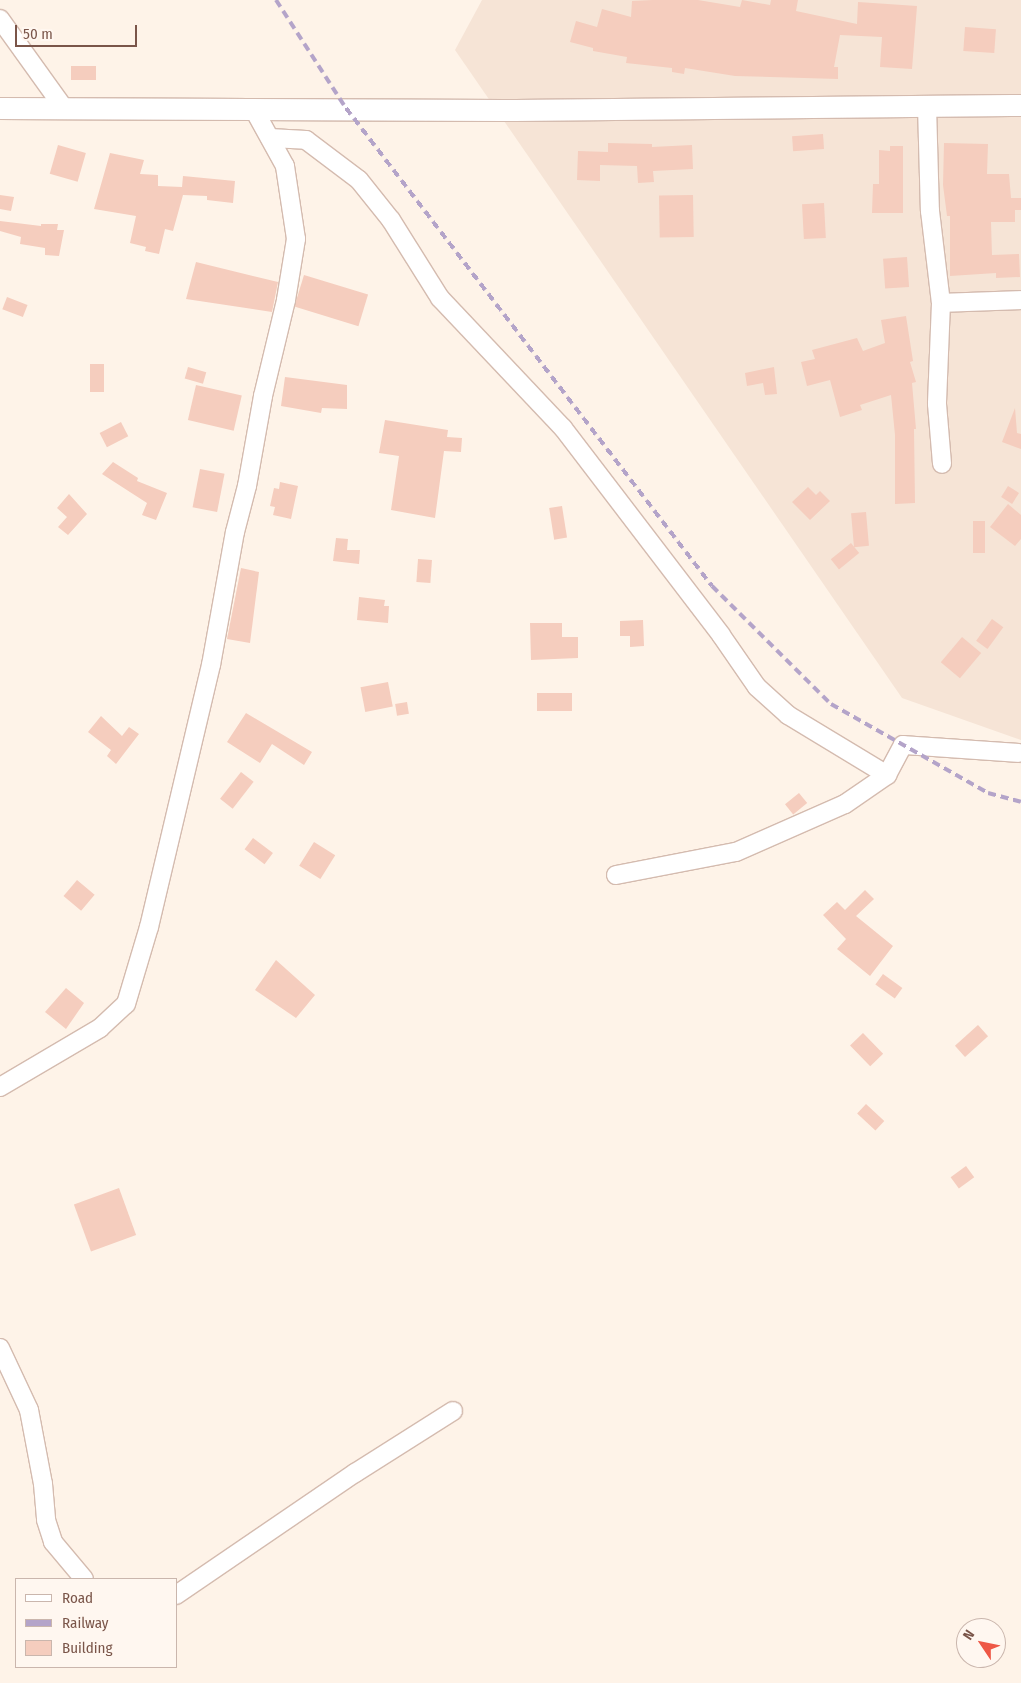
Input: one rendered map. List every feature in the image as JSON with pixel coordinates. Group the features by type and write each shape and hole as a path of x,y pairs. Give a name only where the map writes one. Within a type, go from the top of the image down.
{"street":[{"path":"0,19 64,108"},
{"path":"927,106 930,212 941,303 937,404 942,464"},
{"path":"0,108 515,110 1021,106"},
{"path":"0,1087 100,1028 126,1004 149,927 211,665 235,532 247,486 262,396 286,300 296,239 285,166 253,108"},
{"path":"270,138 306,140 359,180 391,220 440,298 563,428 721,635 757,687 788,715 887,775"},
{"path":"941,303 1002,298 1021,300"},
{"path":"616,875 736,852 845,804 887,775 903,745 1020,752"},
{"path":"0,1348 29,1410 43,1484 46,1520 53,1542 83,1578"},
{"path":"178,1594 340,1484 454,1411"}],"shaded area":[{"path":"482,0 1021,0 1021,740 902,698 455,50"}],"building":[{"path":"698,0 740,7 742,0 770,5 771,0 798,0 796,11 857,24 858,2 917,6 912,69 880,67 882,37 840,35 834,67 838,67 838,79 735,76 685,68 684,74 672,72 672,68 626,63 627,57 593,51 593,48 570,42 576,21 597,27 602,9 631,17 632,1"},
{"path":"965,27 996,29 994,53 963,51"},
{"path":"71,66 96,66 96,80 71,80"},
{"path":"823,134 824,149 793,151 792,136"},
{"path":"608,143 652,144 652,147 692,145 693,169 653,171 654,182 638,183 637,166 600,165 600,181 577,180 578,151 608,152"},
{"path":"944,143 988,144 987,174 1009,174 1011,198 1021,198 1021,210 1015,210 1015,222 991,222 992,255 1019,254 1020,277 996,278 996,273 950,276 950,216 947,216 943,185"},
{"path":"58,145 86,153 78,182 50,174"},
{"path":"890,146 903,146 903,213 872,213 873,184 879,184 879,150 890,151"},
{"path":"110,153 144,160 140,174 158,175 158,186 182,187 183,176 235,181 233,203 207,200 207,196 183,195 173,231 165,229 159,254 145,251 146,247 130,243 136,216 94,209"},
{"path":"0,195 14,197 11,211 0,209"},
{"path":"693,195 694,237 660,238 659,196"},
{"path":"824,203 826,238 804,239 802,204"},
{"path":"0,221 41,226 41,224 58,224 57,230 64,230 59,256 45,255 45,248 20,244 21,237 0,231"},
{"path":"907,257 909,287 885,289 883,259"},
{"path":"196,262 278,282 272,312 186,299"},
{"path":"304,275 368,295 358,326 294,307"},
{"path":"7,297 28,305 23,317 2,309"},
{"path":"906,316 913,361 910,362 916,382 912,383 916,429 914,429 915,503 895,504 895,435 891,395 860,405 862,410 840,417 830,380 807,386 801,362 815,359 812,350 857,338 863,351 885,343 881,320"},
{"path":"90,364 104,364 104,392 90,392"},
{"path":"188,367 206,372 203,384 185,379"},
{"path":"774,367 777,394 765,395 763,383 747,386 745,373"},
{"path":"285,377 347,385 347,409 322,408 321,413 281,406"},
{"path":"196,385 242,396 234,431 188,420"},
{"path":"1015,408 1017,433 1021,434 1021,449 1002,442"},
{"path":"385,420 448,430 447,437 462,438 461,452 444,451 435,518 391,510 399,456 379,453"},
{"path":"121,422 128,436 107,447 100,433"},
{"path":"113,462 138,478 137,481 167,493 156,520 142,515 147,503 102,474"},
{"path":"200,469 225,474 217,512 193,507"},
{"path":"280,482 298,486 291,519 273,515 275,507 270,506 274,488 279,489"},
{"path":"1008,486 1019,493 1012,504 1001,497"},
{"path":"808,487 816,495 820,491 830,501 810,520 792,502"},
{"path":"69,494 87,514 68,535 58,527 67,517 57,508"},
{"path":"1008,504 1021,515 1021,539 1015,546 990,527"},
{"path":"562,506 567,538 554,540 549,508"},
{"path":"866,512 869,546 854,547 851,513"},
{"path":"973,521 985,521 985,553 973,553"},
{"path":"336,538 348,539 347,550 360,550 359,564 333,561"},
{"path":"851,543 859,553 839,569 831,559"},
{"path":"418,559 432,560 430,583 416,582"},
{"path":"241,568 259,572 250,643 227,639"},
{"path":"359,597 385,600 384,606 389,606 388,623 357,620"},
{"path":"992,619 1003,627 987,649 976,641"},
{"path":"643,620 644,646 630,647 630,636 620,636 620,621"},
{"path":"530,623 562,623 562,637 578,637 578,658 531,660"},
{"path":"962,637 981,653 960,678 941,662"},
{"path":"388,682 393,707 365,712 361,687"},
{"path":"537,693 572,693 572,711 537,711"},
{"path":"407,702 409,714 397,716 395,704"},
{"path":"246,713 312,752 304,765 272,744 260,763 227,742"},
{"path":"101,716 122,736 129,727 139,734 116,764 107,756 111,750 88,732"},
{"path":"241,772 254,782 233,809 220,799"},
{"path":"799,793 807,803 793,814 785,804"},
{"path":"253,838 273,853 265,864 245,849"},
{"path":"314,842 335,855 320,879 299,866"},
{"path":"77,880 95,895 81,911 64,896"},
{"path":"865,890 874,899 856,916 893,946 870,976 837,949 846,939 823,915 837,902 845,910"},
{"path":"276,960 315,995 296,1018 255,990"},
{"path":"883,974 902,988 895,999 875,985"},
{"path":"66,988 84,1003 66,1029 45,1012"},
{"path":"978,1025 988,1036 965,1057 955,1046"},
{"path":"863,1033 883,1054 870,1066 850,1046"},
{"path":"866,1104 884,1121 875,1131 857,1114"},
{"path":"966,1166 974,1177 959,1188 951,1177"},
{"path":"119,1188 136,1235 91,1251 74,1204"}],"railway":[{"path":"276,0 346,108 712,586 831,704 988,793 1021,802"}]}
